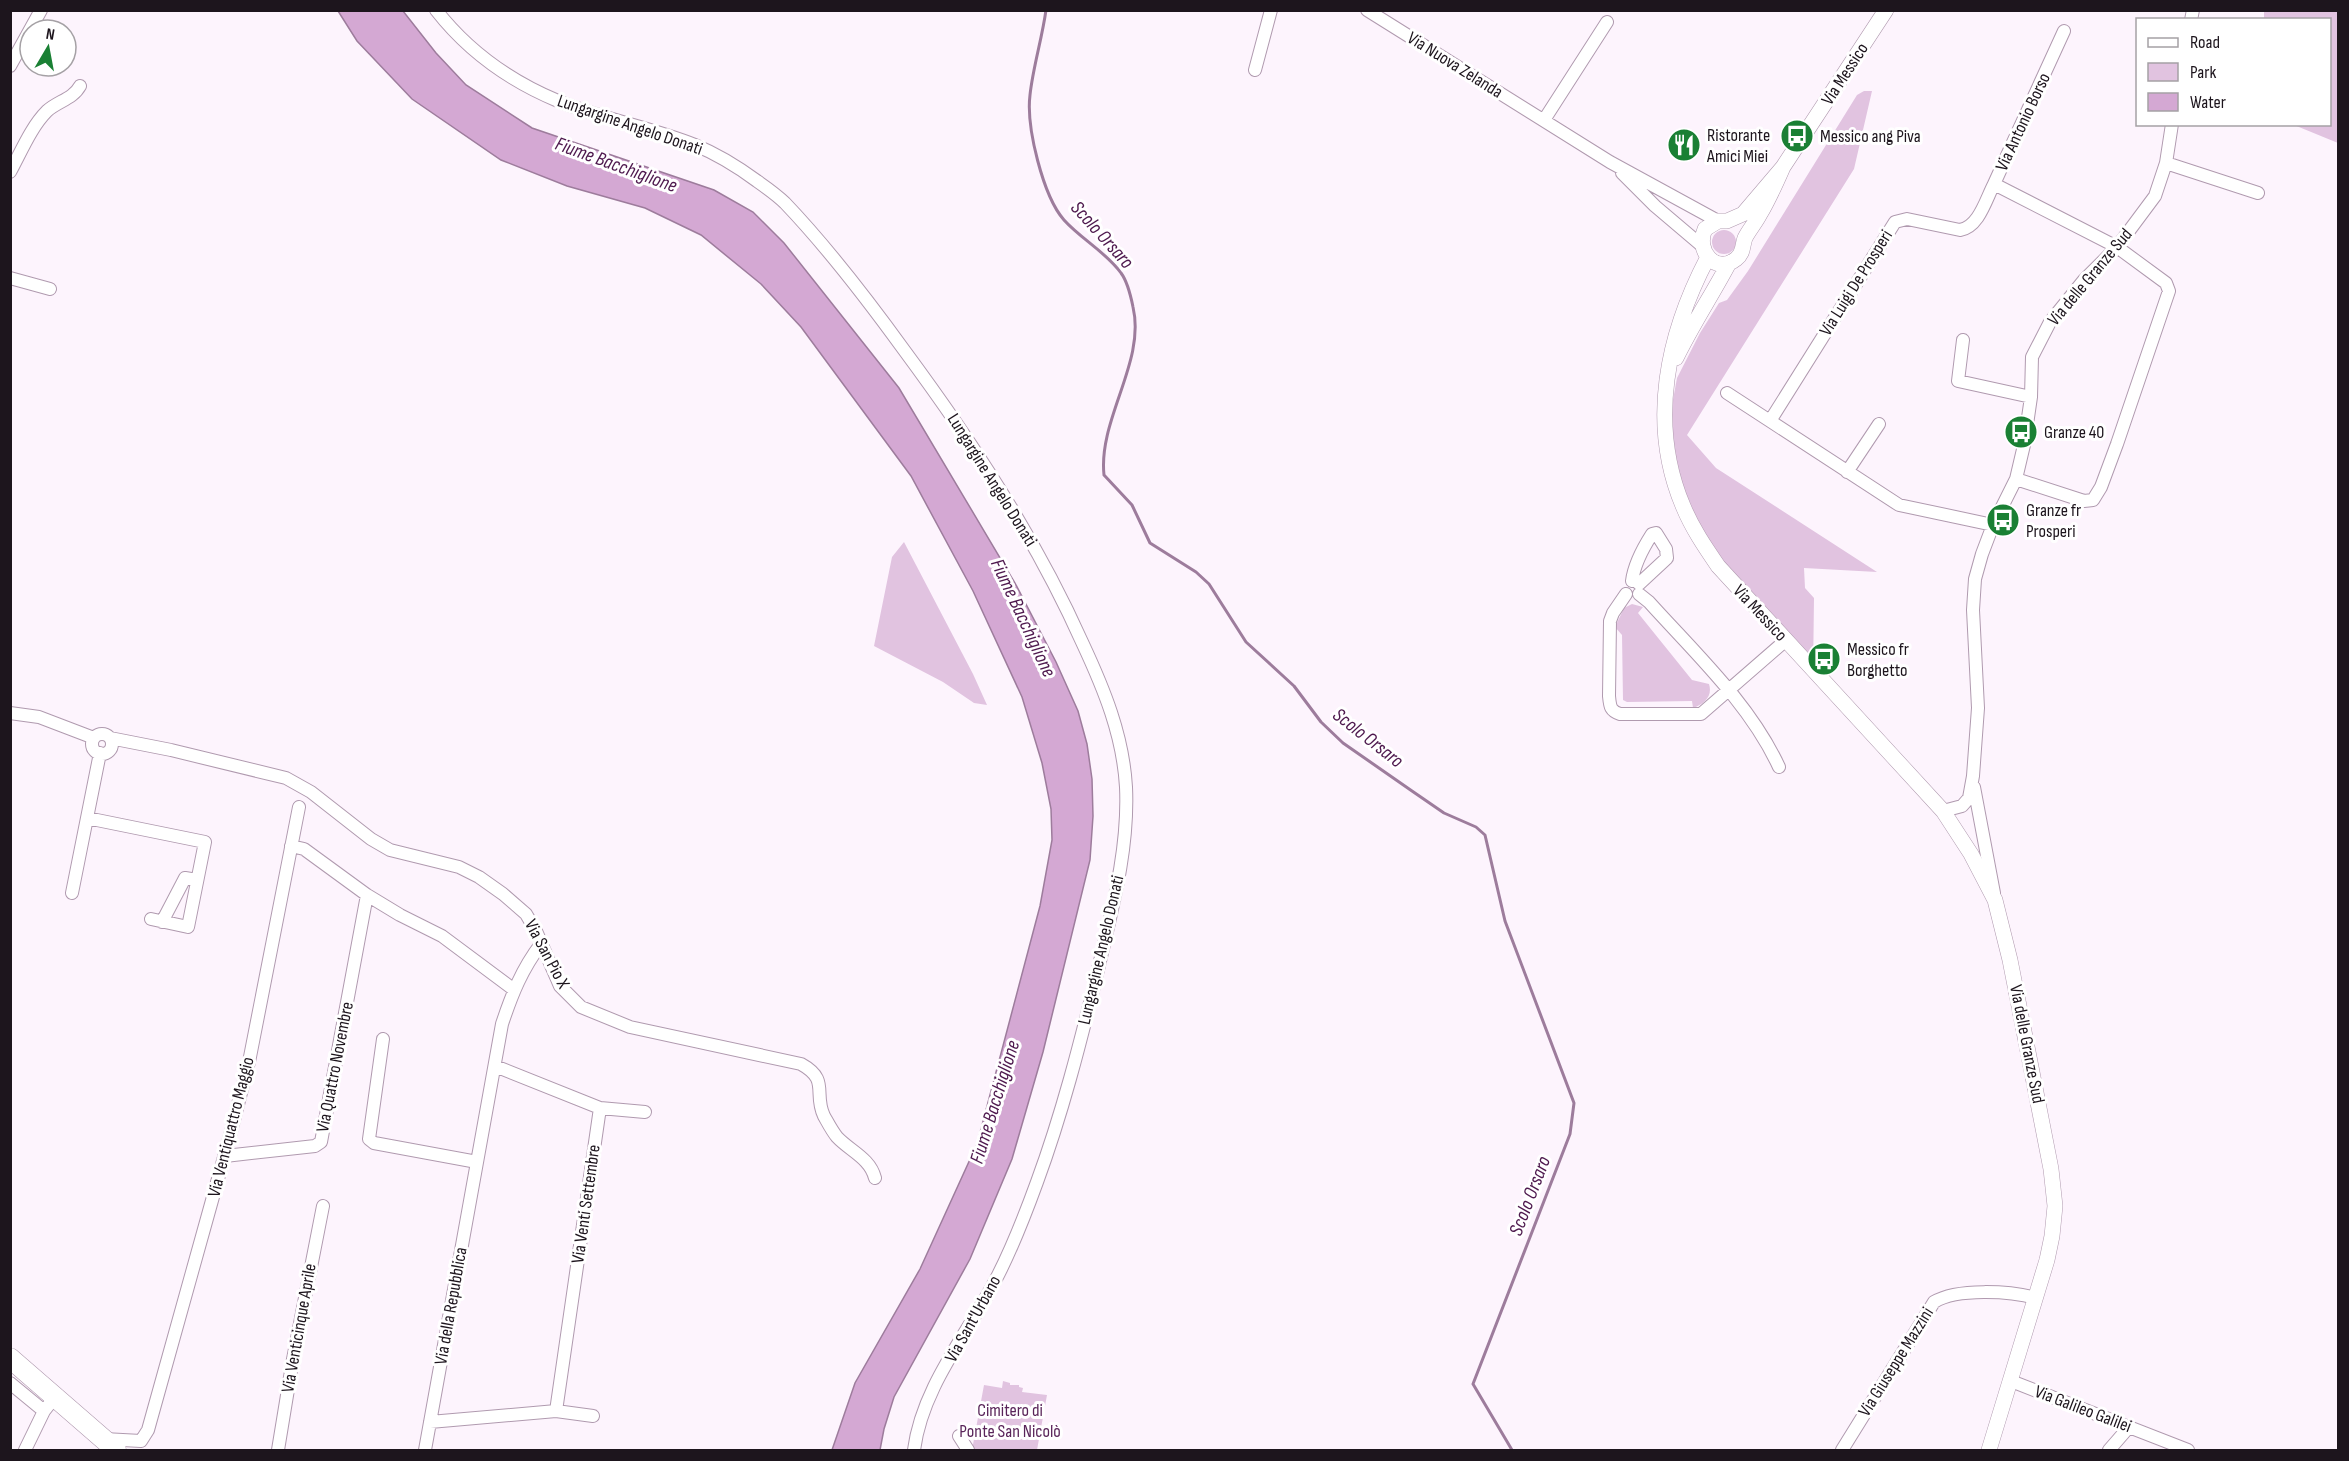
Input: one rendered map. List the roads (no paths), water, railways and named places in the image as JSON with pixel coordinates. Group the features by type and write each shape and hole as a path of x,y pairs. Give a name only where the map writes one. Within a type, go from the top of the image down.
{"main road":[{"path":"10,1358 50,1404 127,1445"}],"street":[{"path":"10,66 41,10"},
{"name":"Lungargine Angelo Donati","path":"436,10 448,26 473,50 524,85 558,101 592,113 697,146 737,167 780,198 847,273 957,421 1025,530 1063,600 1105,692 1115,722 1126,787 1125,826 1114,901 1079,1046 1035,1188"},
{"path":"1256,70 1271,10"},
{"name":"Via Nuova Zelanda","path":"1367,10 1610,162 1690,206 1723,221"},
{"name":"Via Messico","path":"1886,10 1783,167 1743,214 1705,229 1705,251 1680,317 1667,377 1665,414 1667,443 1673,477 1683,507 1698,537 1718,566 1943,811 1971,854 1995,900"},
{"path":"1544,120 1606,22"},
{"name":"Via Antonio Borso","path":"2016,479 2084,501 2093,500 2101,487 2169,291 2166,283 2117,247 1994,184 2064,31"},
{"path":"10,172 46,112 78,92 80,86"},
{"name":"Via delle Granze Sud","path":"1943,811 1962,806 1969,798 1978,708 1973,610 1975,579 1993,525 2016,479 2031,398 2032,357 2050,322 2084,280 2117,247 2155,196 2166,163 2172,126"},
{"name":"Via Nuova Zelanda","path":"1610,162 1705,251"},
{"path":"2166,163 2258,193"},
{"name":"Via Messico","path":"1667,377 1694,322 1714,292 1729,262 1742,253 1744,239 1762,212 1783,167"},
{"name":"Via Luigi De Prosperi","path":"1770,421 1895,222 1906,219 1960,231 1967,229 1975,220 1994,184"},
{"path":"1680,228 1680,219 1684,209 1690,206"},
{"path":"1723,221 1736,225 1744,239"},
{"path":"1705,251 1721,263 1729,262"},
{"path":"10,278 50,289"},
{"path":"1963,340 1958,381 2031,398"},
{"path":"1727,393 1899,505 1993,525"},
{"path":"1847,472 1880,424"},
{"path":"1779,767 1766,739 1728,690 1637,586 1625,586 1626,594 1610,621 1609,696 1613,712 1620,714 1701,714 1728,690 1785,640"},
{"name":"Via San Pio X","path":"10,713 39,717 94,738 102,734 110,738 258,770 294,782 311,792 371,839 390,850 452,865 479,877 526,914 560,986 581,1007 630,1027 801,1064 813,1070 819,1081 823,1114 837,1136 873,1169 875,1178"},
{"path":"94,738 93,747 100,753 107,753 111,747 110,738"},
{"path":"72,892 100,753"},
{"name":"Via delle Granze Sud","path":"1973,776 1995,900 2046,1136 2055,1206 2052,1236 1989,1450"},
{"name":"Via Ventiquattro Maggio","path":"127,1445 148,1430 225,1156 249,1062 299,807"},
{"path":"87,818 205,842 188,927 156,920 185,878 197,879"},
{"path":"291,846 304,849 368,896 442,936 513,989"},
{"name":"Via Quattro Novembre","path":"225,1156 315,1146 321,1142 368,896"},
{"name":"Via della Repubblica","path":"425,1450 502,1024 513,989 541,944"},
{"path":"383,1040 369,1139 374,1143 477,1162"},
{"path":"495,1066 600,1108 645,1112"},
{"name":"Via Venti Settembre","path":"556,1411 600,1108"},
{"name":"Via Sant'Urbano","path":"914,1450 921,1421 934,1386 995,1281 1017,1235 1035,1188"},
{"name":"Via Venticinque Aprile","path":"278,1450 322,1206"},
{"name":"Via Giuseppe Mazzini","path":"1842,1450 1934,1302 1954,1293 2017,1293 2033,1306"},
{"name":"Via Galileo Galilei","path":"2010,1381 2188,1450"},
{"path":"10,1383 50,1404 25,1450"},
{"path":"430,1422 556,1411 593,1416"},
{"path":"2109,1450 2129,1427"},
{"path":"959,1436 968,1450"}],"water":[{"name":"Fiume Bacchiglione","path":"338,11 403,11 436,53 466,85 532,128 714,190 753,212 784,243 899,388 1015,583 1056,662 1078,711 1087,744 1092,779 1093,816 1090,860 1043,1052 1012,1159 970,1259 894,1397 880,1450 832,1450 855,1383 920,1269 977,1144 1040,906 1052,840 1051,809 1042,763 1022,697 973,591 911,476 801,327 761,284 701,235 645,208 567,186 501,160 412,99 357,41"}],"waterway":[{"name":"Scolo Orsaro","path":"1046,10 1033,74 1029,109 1033,142 1043,178 1049,195 1064,220 1121,273 1133,307 1135,328 1133,349 1108,433 1104,454 1104,475 1132,505 1150,543 1196,572 1209,584 1246,642 1294,686 1321,722 1343,743 1444,813 1476,827 1485,835 1505,921 1574,1103 1570,1134 1473,1384 1512,1450"}],"place":[{"name":"Messico ang Piva","path":"1797,136"},
{"name":"Ristorante Amici Miei","path":"1684,145"},
{"name":"Granze 40","path":"2021,432"},
{"name":"Granze fr Prosperi","path":"2003,520"},
{"name":"Messico fr Borghetto","path":"1824,659"}],"park label":[{"name":"Cimitero di Ponte San Nicolò","path":"1010,1420"}]}
